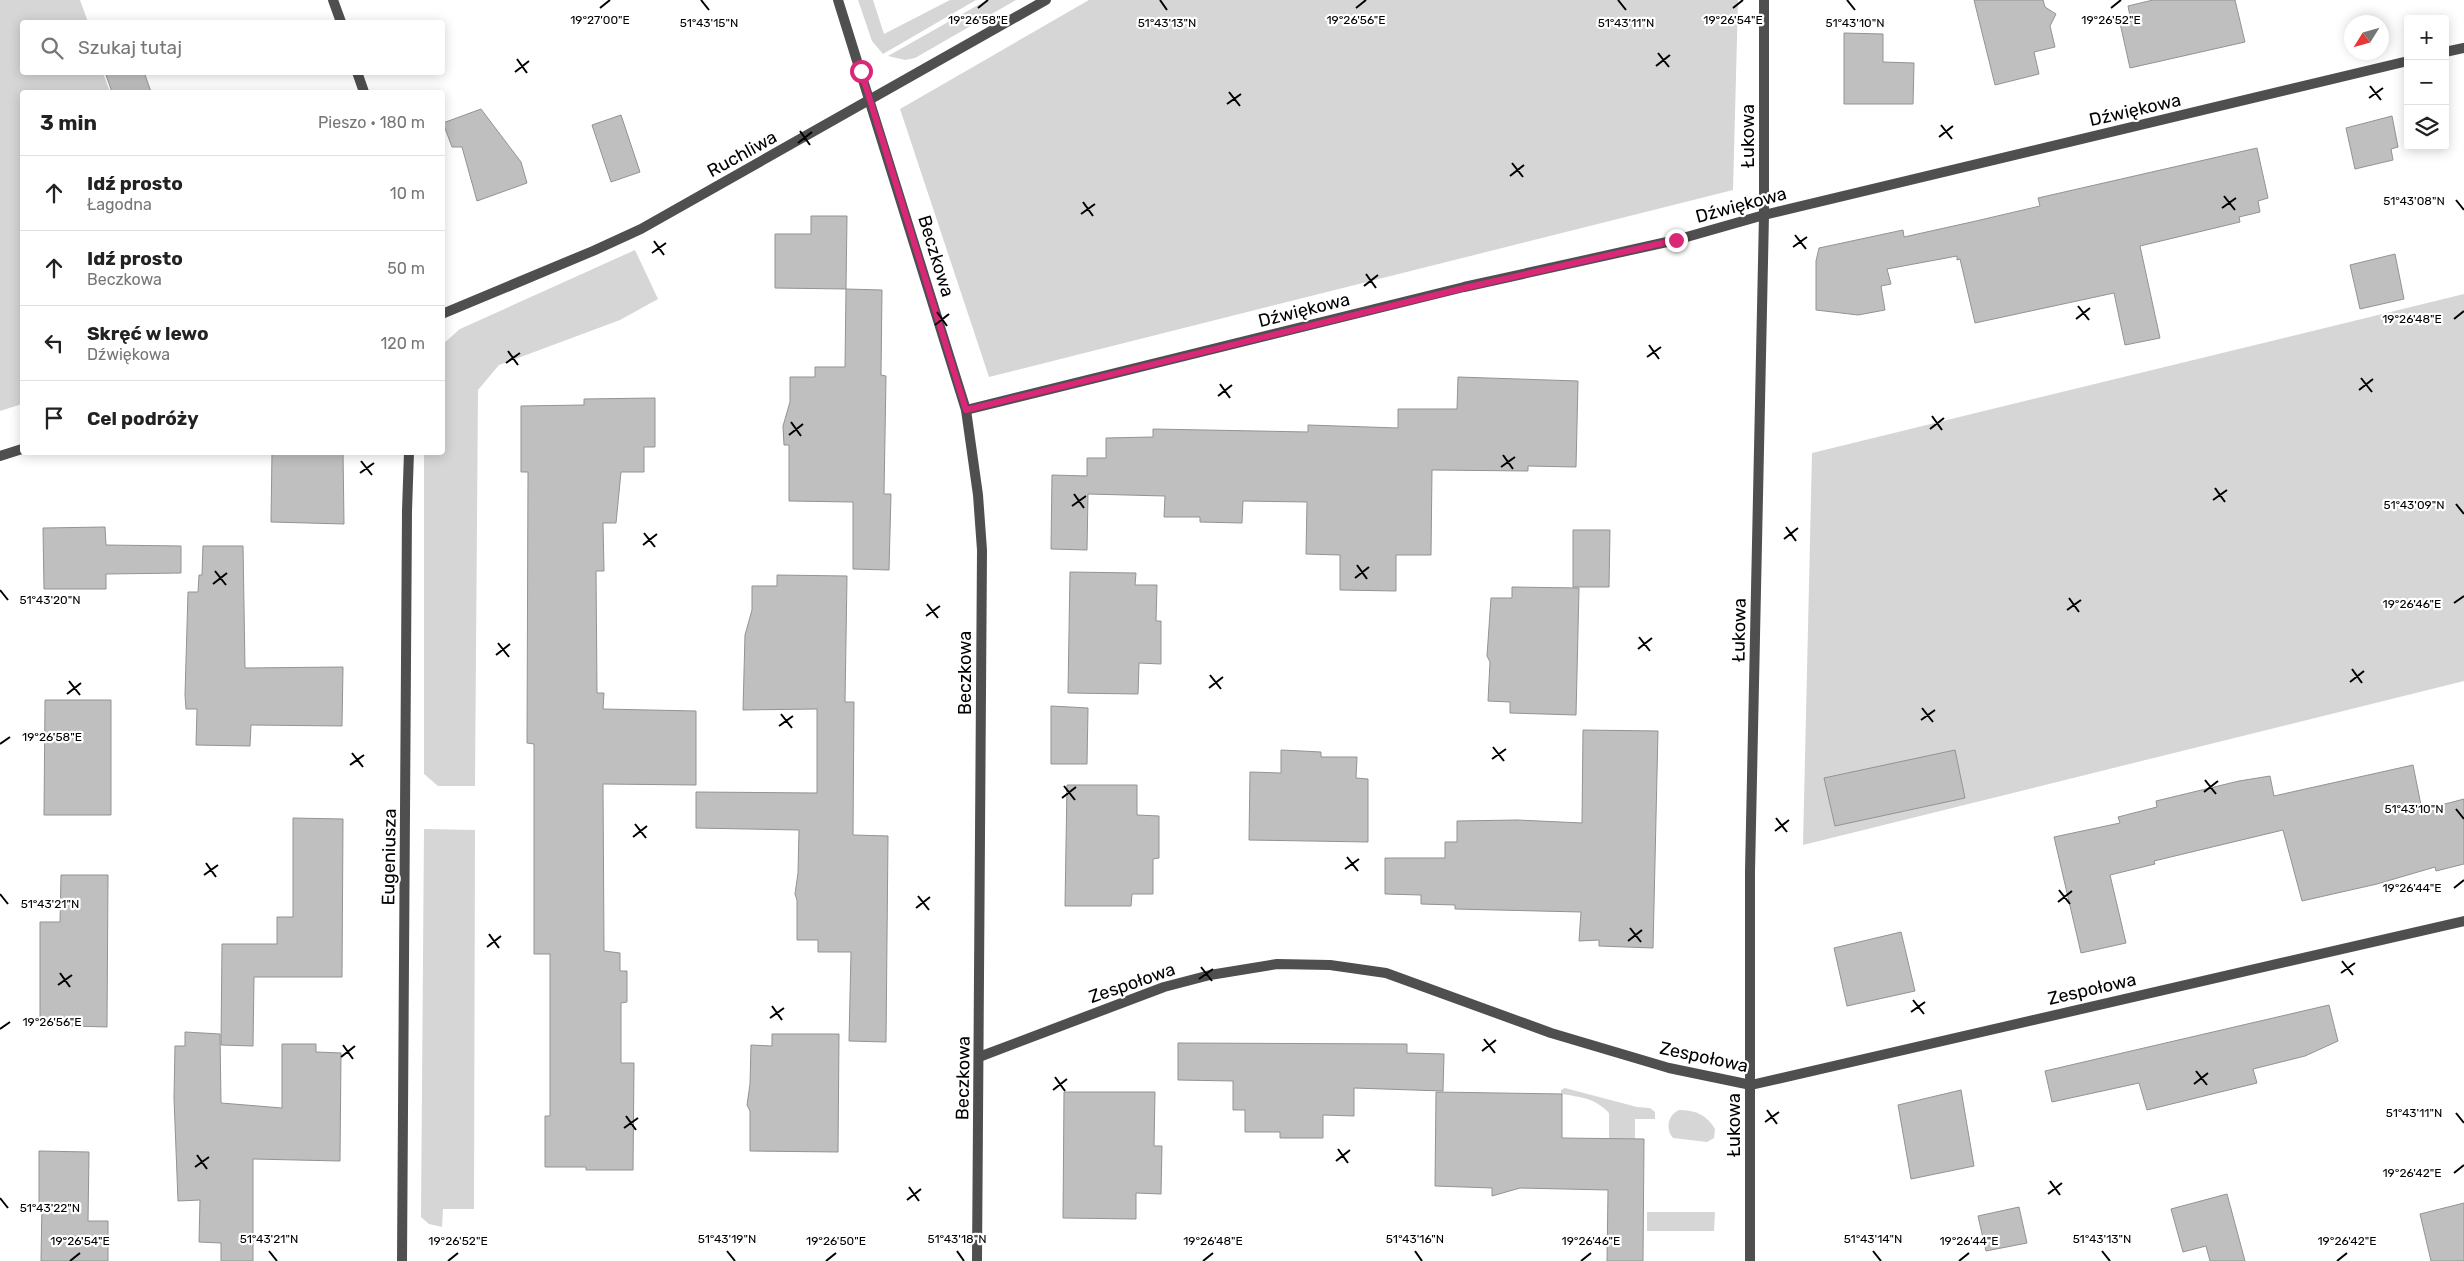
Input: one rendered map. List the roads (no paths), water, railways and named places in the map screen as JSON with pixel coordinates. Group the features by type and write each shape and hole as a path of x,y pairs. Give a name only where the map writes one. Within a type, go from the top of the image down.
{"street":[{"path":"333,0 340,20"},
{"name":"Beczkowa","path":"838,0 871,100 966,410 978,495 982,550 977,1261"},
{"name":"Ruchliwa","path":"445,313 577,259 641,229 1046,0"},
{"name":"Łukowa","path":"1750,1261 1750,871 1764,215 1764,0"},
{"path":"2449,51 2464,48"},
{"name":"Dźwiękowa","path":"966,410 1454,290 1676,240 1764,215 2404,62"},
{"path":"358,75 363,90"},
{"path":"0,456 20,450"},
{"name":"Eugeniusza","path":"402,1261 406,511 409,455"},
{"name":"Zespołowa","path":"979,1057 1164,987 1210,975 1277,964 1330,965 1386,973 1560,1036 1669,1068 1751,1085 2464,920"}]}
